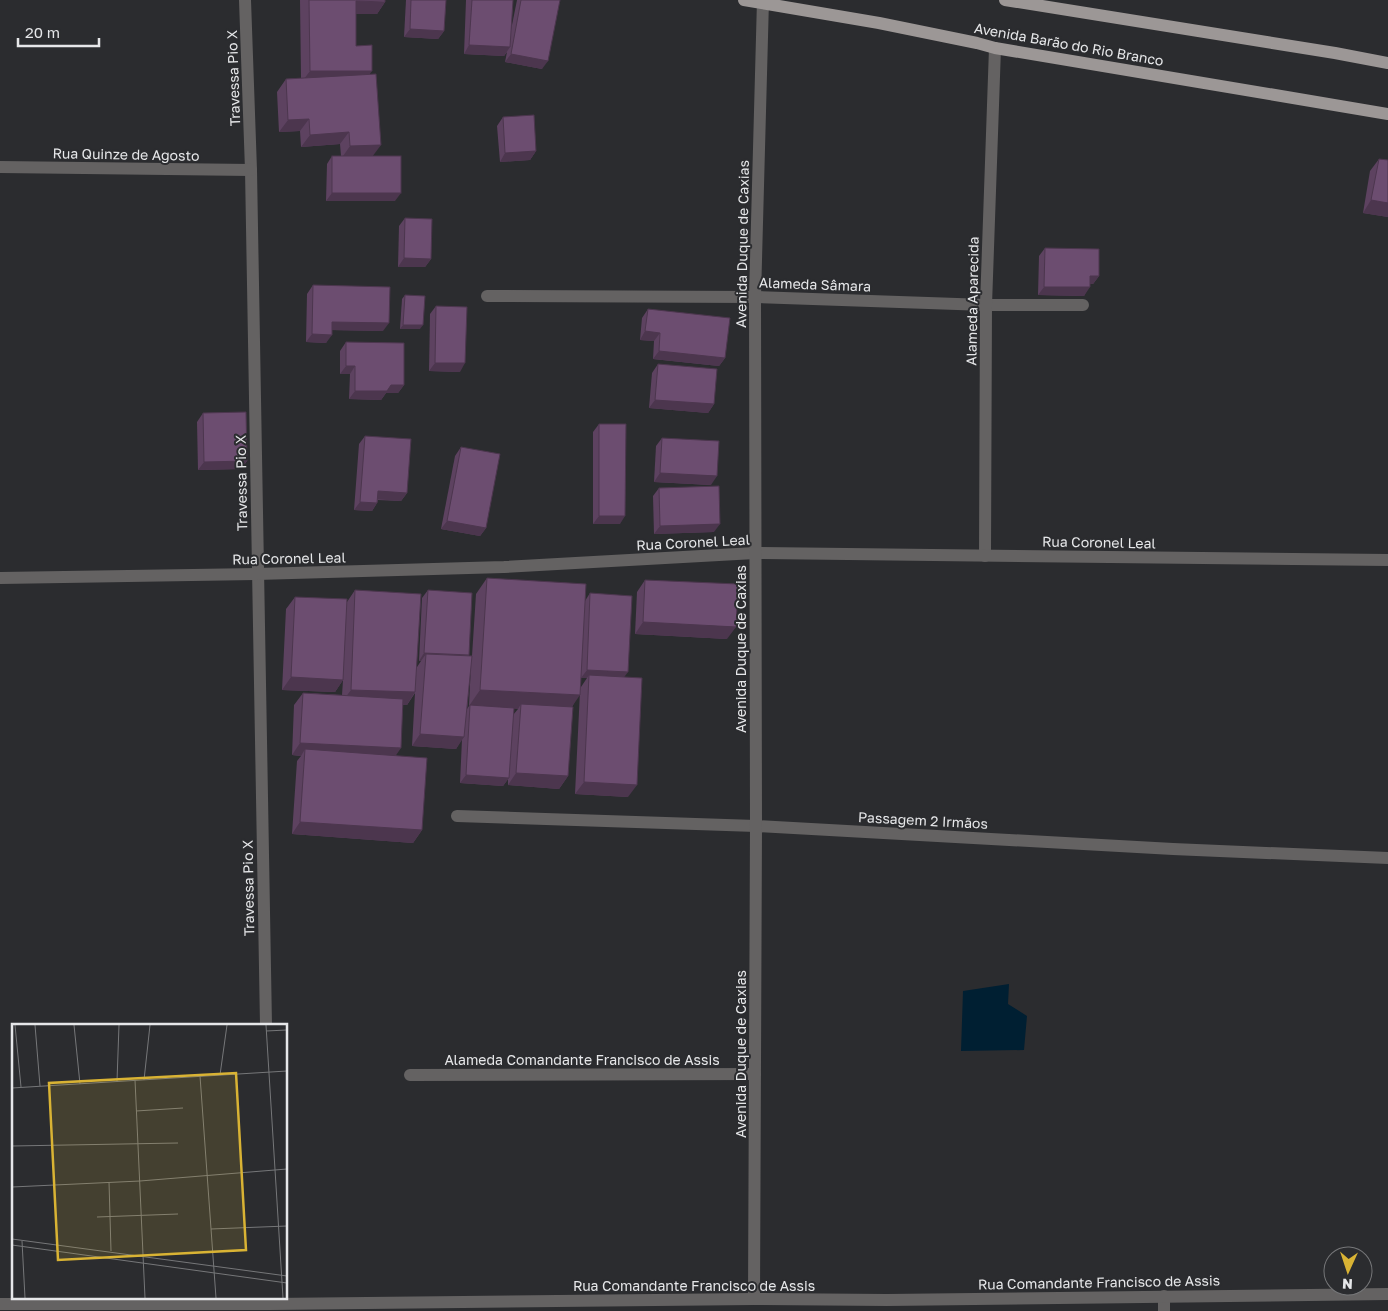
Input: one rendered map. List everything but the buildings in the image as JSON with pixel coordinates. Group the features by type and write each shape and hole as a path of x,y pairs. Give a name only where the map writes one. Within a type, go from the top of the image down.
{"main road":[{"name":"Avenida Barão do Rio Branco","path":"744,0 906,29 995,48 1388,114"},
{"path":"1005,0 1388,63"}],"street":[{"name":"Travessa Pio X","path":"245,0 251,170 266,1024"},
{"name":"Avenida Duque de Caxias","path":"754,1299 756,826 755,297 762,2"},
{"name":"Alameda Aparecida","path":"985,556 986,305 995,48"},
{"name":"Rua Quinze de Agosto","path":"0,167 251,170"},
{"name":"Alameda Sâmara","path":"487,296 755,297 986,305 1083,305"},
{"name":"Rua Coronel Leal","path":"0,578 258,574 504,567 755,553 1388,560"},
{"name":"Passagem 2 Irmãos","path":"457,816 756,826 1173,849 1388,858"},
{"name":"Alameda Comandante Francisco de Assis","path":"410,1075 755,1074"},
{"name":"Rua Comandante Francisco de Assis","path":"0,1304 120,1308 271,1301 681,1305 754,1299 887,1305 1164,1296 1388,1294"},
{"path":"1164,1296 1164,1311"}],"water":[{"path":"1009,984 1008,1004 1027,1016 1024,1050 961,1051 963,991"}]}
